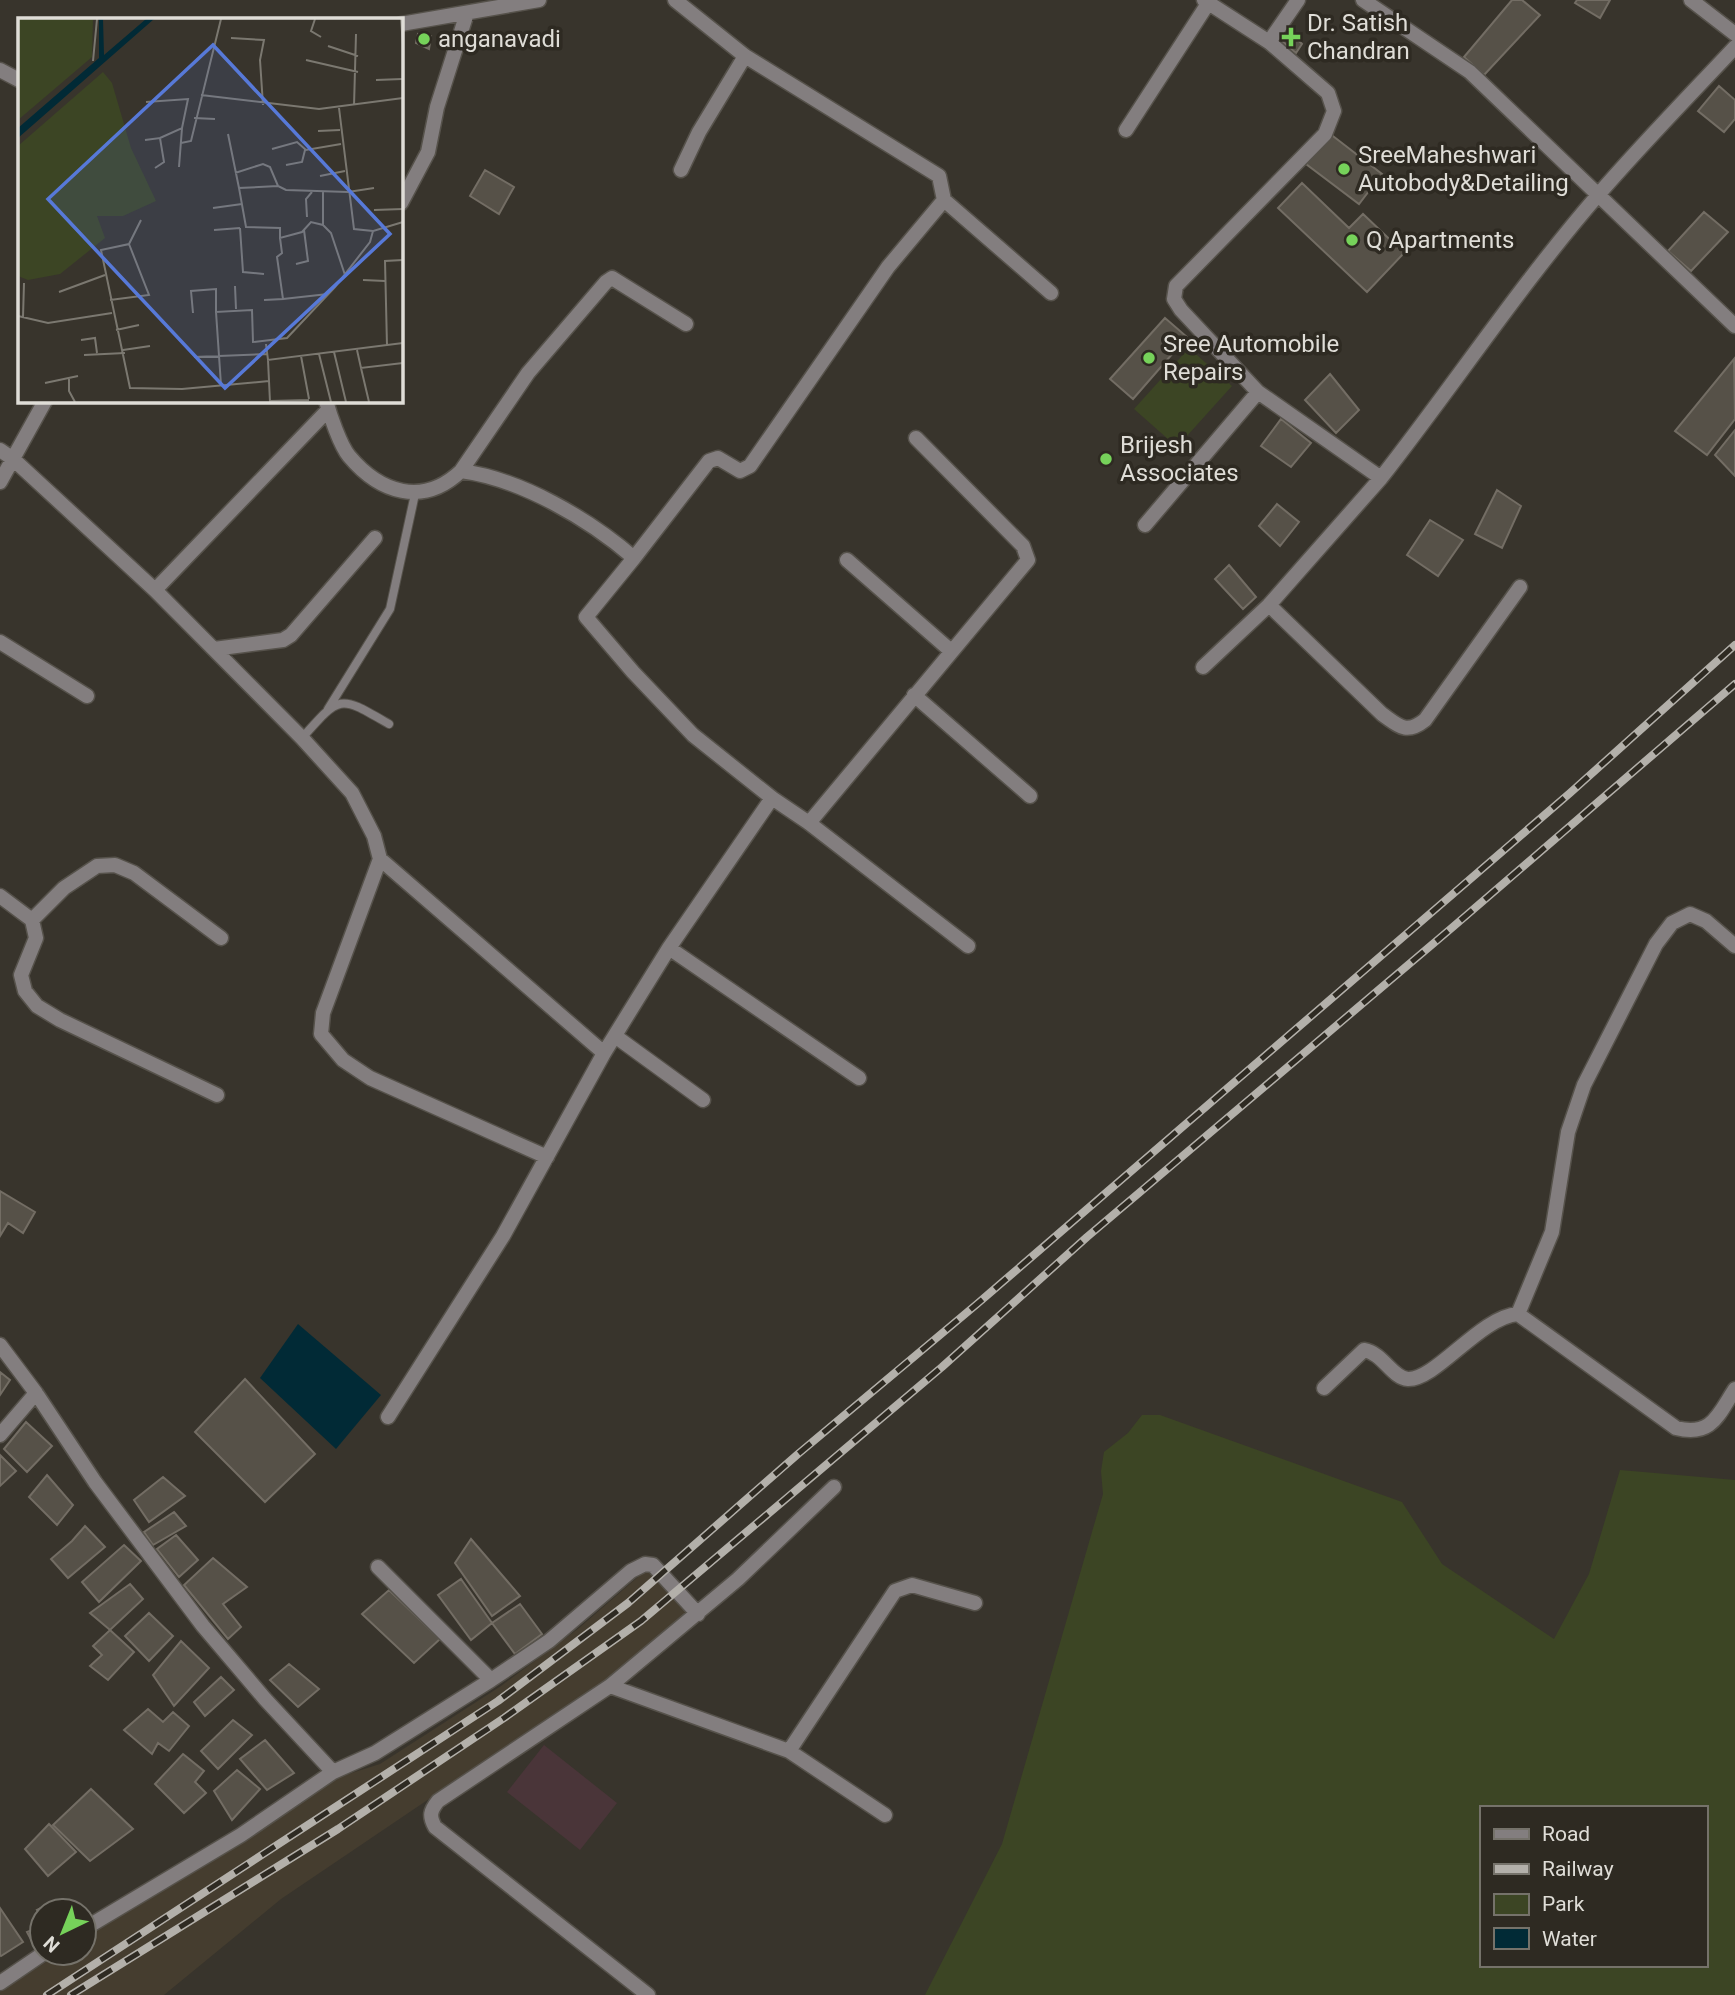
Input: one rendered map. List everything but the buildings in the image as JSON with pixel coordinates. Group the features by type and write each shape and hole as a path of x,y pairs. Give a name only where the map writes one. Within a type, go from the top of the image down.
{"street":[{"path":"402,24 539,0"},
{"path":"675,0 745,56 939,176 944,201 1051,293"},
{"path":"1269,42 1298,0"},
{"path":"1363,0 1471,72 1735,326"},
{"path":"1691,0 1735,34"},
{"path":"1126,130 1206,1 1269,42 1328,93 1334,111 1325,134 1176,286 1174,299 1181,310 1258,392 1381,478"},
{"path":"402,201 428,152 438,107 467,13"},
{"path":"1203,667 1269,605 1381,478 1439,404 1468,360 1597,196 1735,47"},
{"path":"681,170 699,132 745,56"},
{"path":"0,70 18,79"},
{"path":"944,201 888,267 750,466 740,471 718,458 709,461 586,617 693,735 968,946"},
{"path":"155,590 327,405 348,454 382,486 415,494 447,485 461,471 528,373 612,278 686,324"},
{"path":"1145,525 1258,392"},
{"path":"0,482 44,402"},
{"path":"809,823 1028,560 1023,546 916,438"},
{"path":"0,450 155,590 302,738 352,793 374,836 380,859 604,1053"},
{"path":"461,471 485,475 537,496 614,541 634,558"},
{"path":"214,649 283,640 291,635 376,538"},
{"path":"847,560 951,651"},
{"path":"1269,605 1382,714 1401,728 1414,728 1424,720 1520,587"},
{"path":"0,642 87,696"},
{"path":"914,695 1030,796"},
{"path":"388,1417 503,1236 604,1053 669,948 772,798"},
{"path":"380,859 323,1013 321,1034 343,1060 370,1078 547,1157"},
{"path":"32,920 64,888 97,866 115,865 135,873 221,938"},
{"path":"0,896 32,920 36,937 22,975 25,991 37,1006 60,1020 217,1096"},
{"path":"1518,1314 1552,1232 1568,1132 1584,1084 1656,944 1672,923 1690,914 1706,921 1735,946"},
{"path":"669,948 859,1078"},
{"path":"615,1036 702,1100"},
{"path":"1324,1388 1364,1350 1374,1352 1402,1377 1411,1379 1424,1374 1505,1315 1518,1314 1676,1428 1692,1432 1709,1426 1735,1389"},
{"path":"0,1345 96,1482 203,1626 265,1699 333,1772"},
{"path":"0,1436 36,1393"},
{"path":"648,1995 435,1827 430,1819 431,1810 438,1801 610,1686 738,1579 834,1487"},
{"path":"98,1921 241,1835 333,1772 374,1753 491,1680 549,1641 631,1570 645,1564 653,1565 698,1614"},
{"path":"378,1567 491,1680"},
{"path":"789,1751 895,1591 912,1585 975,1603"},
{"path":"610,1686 789,1751 885,1815"},
{"path":"0,1983 28,1964"}],"lane":[{"path":"302,738 328,709 390,609 415,494"},
{"path":"328,709 342,703 353,703 389,724"}],"shaded area":[{"path":"647,1569 689,1612 614,1674 281,1899 164,1995 0,1995 0,1992 38,1967 98,1967 98,1928 339,1777 380,1764 501,1686 579,1628"},
{"path":"544,1745 617,1803 580,1850 507,1792"}],"green space":[{"path":"1189,348 1232,386 1177,447 1134,409"},
{"path":"1142,1415 1160,1415 1402,1502 1442,1564 1554,1639 1589,1574 1620,1470 1735,1480 1735,1995 925,1995 1002,1844 1103,1494 1101,1471 1104,1452 1128,1433"}],"water":[{"path":"298,1324 381,1395 336,1449 260,1378"}],"railway":[{"path":"47,1995 498,1701 628,1603 798,1454 977,1304 1570,793 1735,645"},
{"path":"71,1995 338,1829 504,1718 641,1621 942,1367 1087,1237 1735,684"}],"place":[{"name":"Dr. Satish Chandran","path":"1291,37"},
{"name":"anganavadi","path":"424,39"},
{"name":"SreeMaheshwari Autobody&Detailing","path":"1344,169"},
{"name":"Q Apartments","path":"1352,240"},
{"name":"Sree Automobile Repairs","path":"1149,358"},
{"name":"Brijesh Associates","path":"1106,459"}]}
